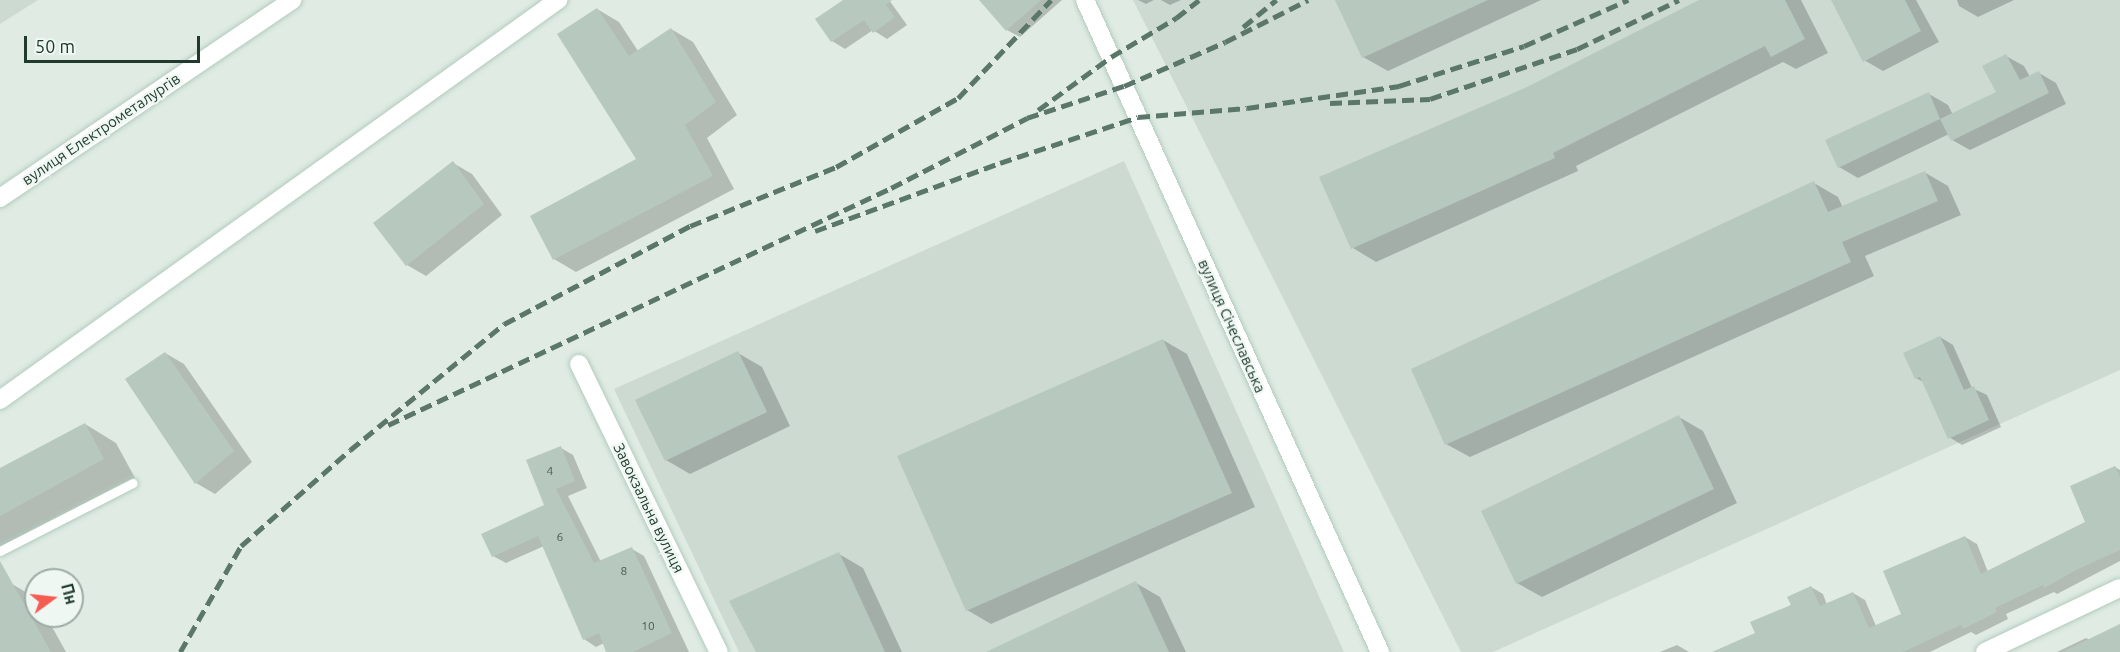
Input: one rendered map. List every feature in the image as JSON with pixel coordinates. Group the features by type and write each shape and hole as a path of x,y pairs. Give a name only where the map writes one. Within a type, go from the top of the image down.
{"street":[{"name":"вулиця Електрометалургів","path":"0,198 292,0"},
{"path":"0,400 558,0"},
{"name":"вулиця Січеславська","path":"1085,0 1380,652"},
{"name":"Завокзальна вулиця","path":"579,364 719,652"},
{"path":"1985,652 2120,588"}],"lane":[{"path":"0,551 133,483"}],"shaded area":[{"path":"0,0 38,0 0,24"},
{"path":"1133,0 2120,0 2120,370 1493,652 1461,652"},
{"path":"1124,161 1344,652 739,652 614,389"}],"building":[{"path":"843,0 892,0 886,5 895,17 873,33 864,20 831,42 815,19"},
{"path":"979,0 1041,0 1006,31"},
{"path":"1335,0 1488,0 1362,58"},
{"path":"1699,0 1785,0 1805,39 1771,57 1765,46 1553,153 1555,158 1351,249 1319,177 1527,87"},
{"path":"1831,0 1905,0 1921,31 1863,62"},
{"path":"597,8 629,56 671,28 716,102 685,125 713,176 553,260 530,216 636,159 557,34"},
{"path":"2006,54 2020,80 2039,71 2049,93 1951,141 1940,119 1996,92 1982,66"},
{"path":"1929,92 1940,119 1838,168 1825,140"},
{"path":"453,161 484,204 406,266 373,223"},
{"path":"1925,171 1938,201 1842,242 1851,262 1445,445 1411,369 1814,181 1828,212"},
{"path":"1940,336 1964,390 1974,386 1989,420 1948,439 1920,377 1915,379 1903,353"},
{"path":"1163,339 1232,493 966,611 897,456"},
{"path":"738,351 767,412 665,461 635,400"},
{"path":"165,352 234,451 195,484 125,379"},
{"path":"1679,415 1714,489 1516,584 1481,511"},
{"path":"85,423 104,459 0,516 0,468"},
{"path":"561,446 575,481 556,489 594,563 632,547 672,633 633,652 606,652 599,633 583,640 538,536 492,557 481,534 544,505 526,460"},
{"path":"2115,466 2120,477 2120,550 2044,588 2043,585 1995,608 1997,612 1963,629 1961,625 1903,652 1712,652 1755,633 1750,622 1791,605 1787,597 1811,586 1820,606 1853,592 1869,628 1901,614 1883,571 1965,536 1981,574 2085,522 2070,486"},
{"path":"839,552 885,652 756,652 729,601"},
{"path":"0,561 24,604 24,628 38,628 51,652 0,652"},
{"path":"1136,581 1169,652 986,652"},
{"path":"2120,624 2120,652 2062,652"}],"railway":[{"path":"180,652 241,546 350,450 504,324 690,226 836,167 958,98 1051,0"},
{"path":"1038,110 1111,57 1176,18 1199,0"},
{"path":"1243,27 1276,0"},
{"path":"388,425 891,188 1027,118 1124,86 1225,42 1308,0"},
{"path":"815,231 1000,163 1138,117 1247,108 1399,86 1524,46 1628,0"},
{"path":"1330,103 1430,99 1577,49 1679,0"}]}
